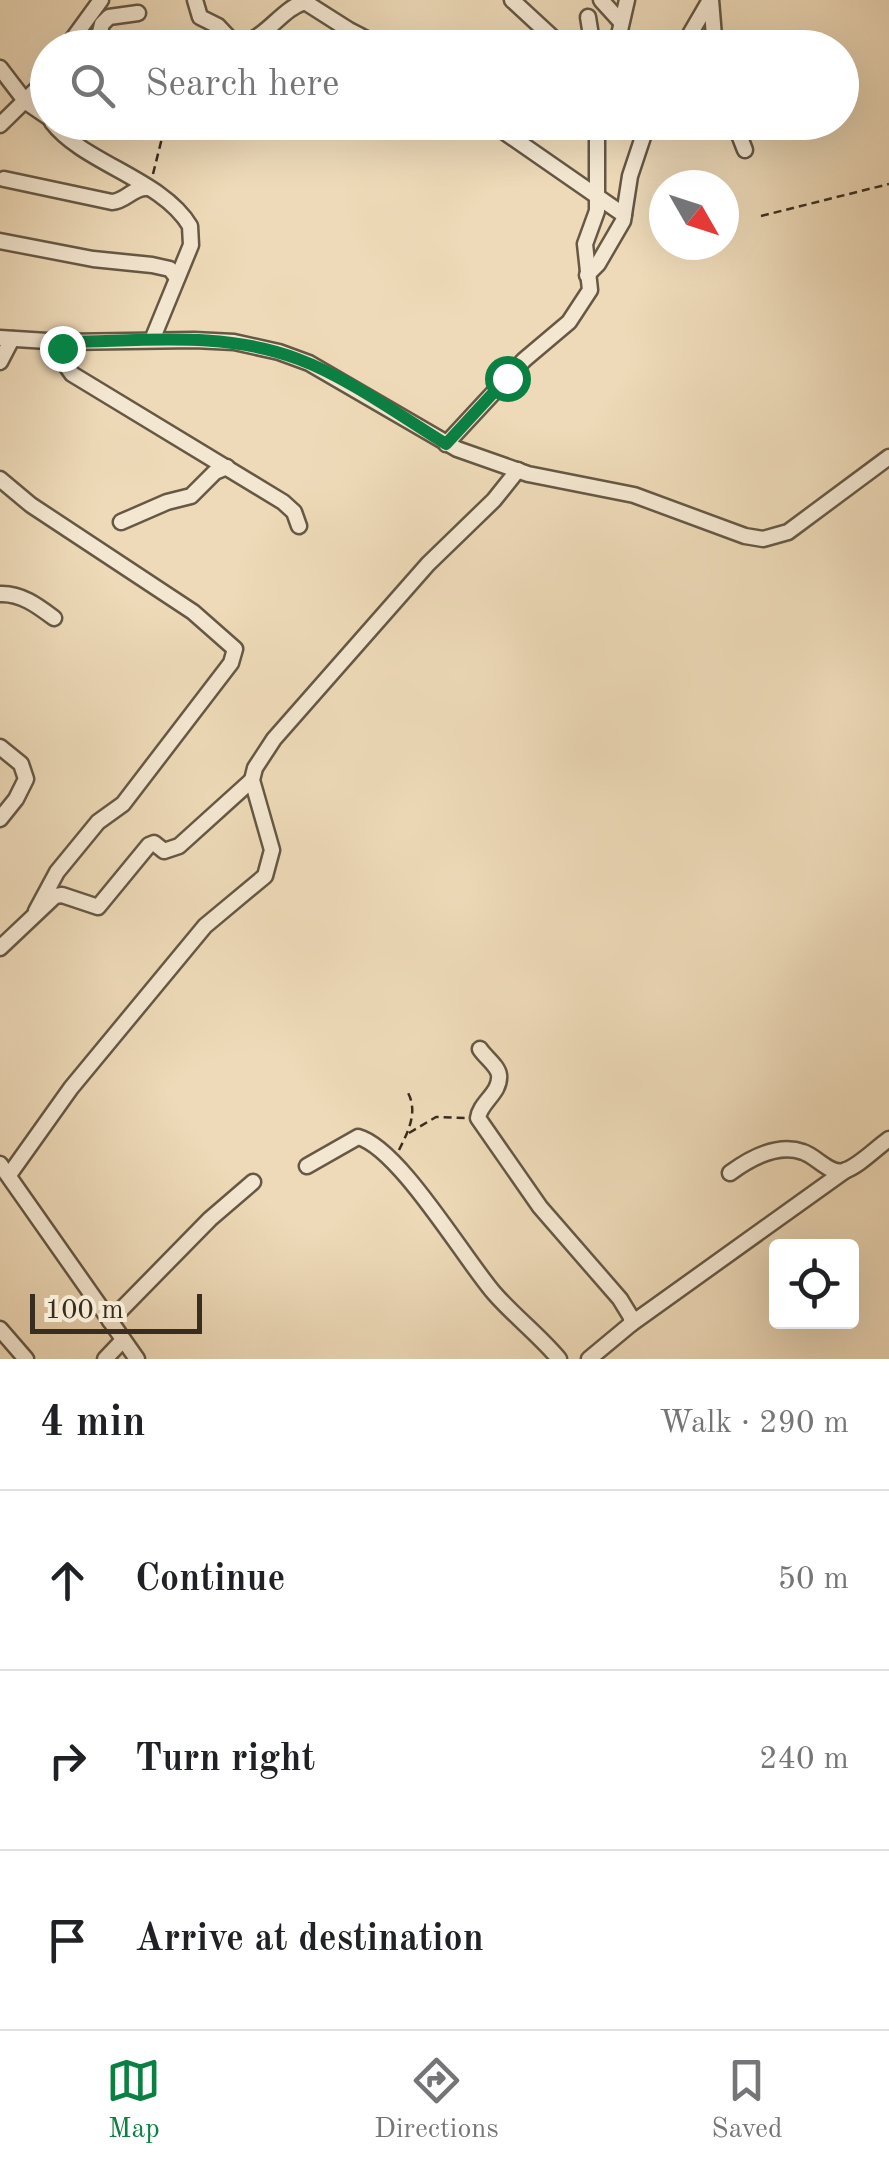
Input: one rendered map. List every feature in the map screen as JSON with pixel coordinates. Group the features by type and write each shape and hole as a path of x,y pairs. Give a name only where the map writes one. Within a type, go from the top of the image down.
{"street":[{"path":"79,30 101,0"},
{"path":"195,0 200,18 222,30"},
{"path":"512,0 544,30"},
{"path":"601,0 621,22"},
{"path":"619,30 627,0"},
{"path":"692,30 710,0"},
{"path":"710,0 714,30"},
{"path":"268,30 296,5 305,2 349,30"},
{"path":"100,30 109,17 138,14"},
{"path":"588,17 590,30"},
{"path":"0,68 30,105"},
{"path":"0,125 30,98"},
{"path":"70,140 148,189 190,226 190,245 152,340"},
{"path":"515,140 624,215"},
{"path":"446,444 524,360 568,322 590,290 584,244 598,200 597,140"},
{"path":"587,276 598,264 624,215 630,176 642,140"},
{"path":"741,140 745,150"},
{"path":"4,179 112,202 139,188 148,189"},
{"path":"0,241 93,259 152,265 170,269 177,278"},
{"path":"0,362 6,338 234,342 299,359 446,444 518,470 634,495 763,539 788,532 889,457"},
{"path":"68,342 60,357 72,374 291,508 299,526"},
{"path":"121,522 192,496 215,472 227,467"},
{"path":"0,948 47,900 62,895 98,907 148,844 154,843 164,851 178,846 252,780 274,739 428,564 494,500 518,470"},
{"path":"0,480 31,505 194,612 236,649 231,664 123,804 98,822 57,872 36,911"},
{"path":"0,594 28,600 54,618"},
{"path":"0,747 21,764 26,779 0,819"},
{"path":"137,1359 5,1170 205,926 265,876 272,850 252,780"},
{"path":"480,1049 499,1078 478,1118 540,1207 620,1299 631,1324"},
{"path":"307,1166 358,1137 376,1144 492,1291 559,1359"},
{"path":"589,1359 631,1324 889,1138"},
{"path":"730,1173 752,1159 783,1150 802,1151 832,1170 846,1170"},
{"path":"110,1321 253,1182"},
{"path":"0,1328 26,1359"},
{"path":"105,1359 123,1340"}],"path":[{"path":"148,189 161,140"},
{"path":"761,216 889,184"},
{"path":"407,1091 413,1102 409,1134"},
{"path":"401,1171 399,1148 409,1134 436,1118 478,1118"}],"route":[{"path":"62,348 68,342 194,340 234,342 279,352 310,364 446,444 507,378"}]}
